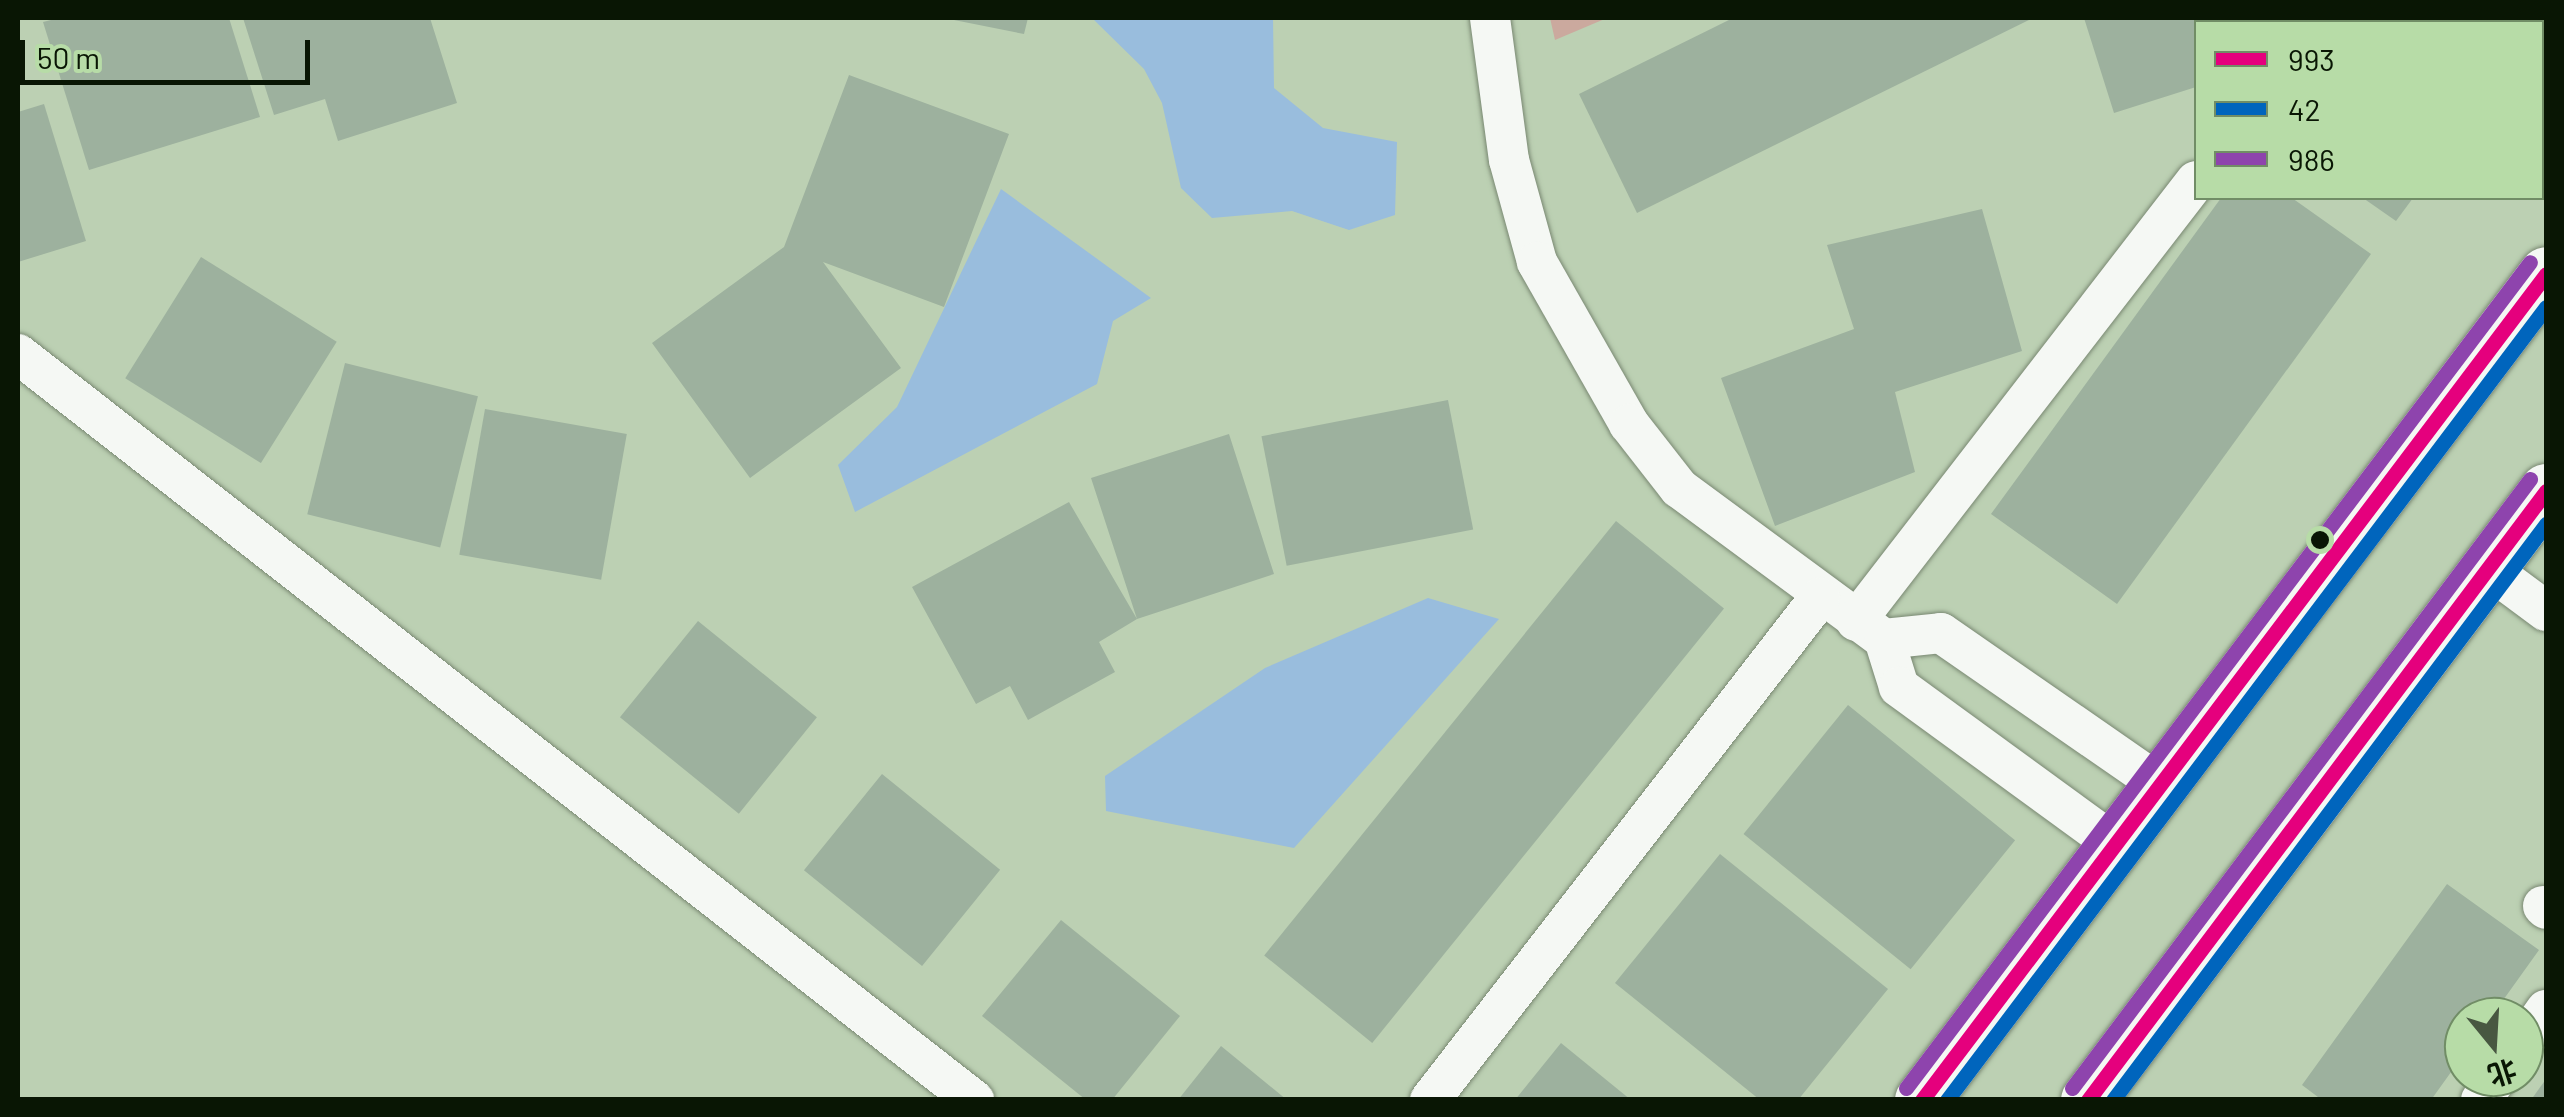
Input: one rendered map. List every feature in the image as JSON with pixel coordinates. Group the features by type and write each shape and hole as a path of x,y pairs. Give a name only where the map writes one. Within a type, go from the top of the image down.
{"main road":[{"path":"1922,1100 2546,274"},
{"path":"2088,1100 2546,491"}],"street":[{"path":"1490,18 1509,160 1537,262 1575,342 1679,488 1820,597 1870,630 1899,687 2114,844"},
{"path":"1870,630 2194,184"},
{"path":"18,354 974,1100"},
{"path":"2488,568 2546,611"},
{"path":"1430,1100 1820,597"},
{"path":"1870,630 1941,633 2159,784"}],"shaded area":[{"path":"1550,18 1607,18 1555,40"}],"water":[{"path":"1092,18 1273,18 1274,88 1323,128 1397,142 1395,215 1349,230 1292,211 1212,218 1181,188 1162,103 1144,69"},
{"path":"1001,189 1151,298 1113,321 1097,384 855,512 838,465 897,407"},
{"path":"1428,598 1499,619 1294,848 1106,811 1105,776 1265,668"}],"building":[{"path":"59,18 229,18 260,117 89,170 43,22"},
{"path":"243,18 430,18 457,103 338,141 325,99 274,115"},
{"path":"944,18 1028,18 1024,34"},
{"path":"1733,18 2033,18 1637,213 1579,94"},
{"path":"2084,18 2217,18 2194,20 2194,88 2114,113"},
{"path":"2352,18 2544,18 2446,20"},
{"path":"849,75 1009,134 944,307 823,262 901,368 750,478 652,343 784,247"},
{"path":"44,104 86,241 18,262 18,112"},
{"path":"2220,200 2295,200 2371,254 2117,604 1991,514"},
{"path":"2366,200 2412,200 2396,221"},
{"path":"1982,209 2022,351 1895,392 1915,472 1775,526 1721,378 1854,329 1827,245"},
{"path":"201,257 337,342 261,463 125,378"},
{"path":"345,363 478,396 440,548 307,514"},
{"path":"1448,400 1473,530 1287,566 1261,436"},
{"path":"485,409 627,434 601,580 459,555"},
{"path":"1229,434 1274,574 1137,619 1091,478"},
{"path":"1069,502 1137,619 1099,642 1115,672 1028,720 1010,686 976,704 912,587"},
{"path":"1616,521 1724,608 1372,1043 1264,955"},
{"path":"698,621 817,717 739,814 620,717"},
{"path":"1848,705 2015,840 1911,969 1744,834"},
{"path":"882,774 1000,870 922,966 804,870"},
{"path":"1720,854 1888,989 1798,1100 1760,1100 1615,983"},
{"path":"2447,884 2539,950 2505,997 2444,997 2444,1082 2431,1100 2322,1100 2302,1085"},
{"path":"1061,920 1180,1016 1112,1100 1086,1100 982,1016"},
{"path":"1561,1043 1631,1100 1515,1100"},
{"path":"1221,1046 1287,1100 1178,1100"},
{"path":"2546,1079 2546,1100 2531,1100 2544,1097"}],"transit line":[{"name":"986","path":"1906,1088 2530,262"},
{"name":"993","path":"1922,1100 2546,274"},
{"name":"42","path":"1947,1100 2546,307"},
{"name":"986","path":"2072,1088 2530,479"},
{"name":"993","path":"2088,1100 2546,491"},
{"name":"42","path":"2113,1100 2546,524"}]}
